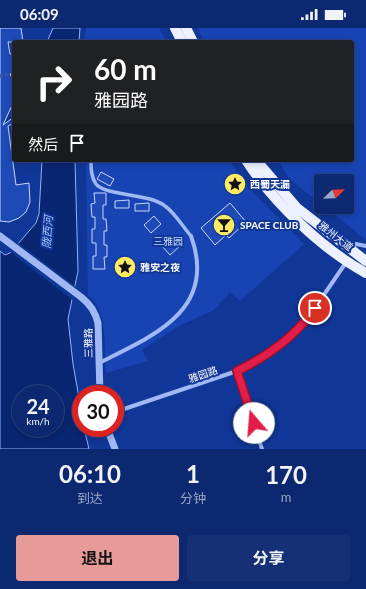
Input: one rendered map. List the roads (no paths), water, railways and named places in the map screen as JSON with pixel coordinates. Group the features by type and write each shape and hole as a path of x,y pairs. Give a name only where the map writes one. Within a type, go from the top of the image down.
{"main road":[{"path":"175,28 181,40"},
{"path":"186,28 192,40"},
{"name":"雅州大道","path":"247,162 254,172 291,214 311,232 366,273"},
{"name":"雅州大道","path":"258,162 297,208 366,261"}],"street":[{"path":"91,162 91,173 96,184 104,190 138,195 166,206 191,236 197,252 197,271 189,300 180,314 170,324 142,341 99,363"},
{"name":"三雅路","path":"0,236 89,303 96,313 98,324 100,385"},
{"path":"350,249 356,244 366,246"},
{"name":"雅园路","path":"124,409 237,371 258,360 285,340 306,321 347,260"},
{"path":"237,371 262,449"},
{"path":"110,437 115,449"}],"water":[{"path":"53,28 80,28 79,40 48,40"},
{"name":"陇西河","path":"42,162 75,162 78,271 68,319 77,385 72,385 72,437 86,437 89,449 0,449 0,251 5,255 10,253 36,223 39,214"}],"tunnel":[{"path":"0,76 12,74"}],"place":[{"name":"西蜀天漏","path":"235,184"},
{"name":"SPACE CLUB","path":"224,225"},
{"name":"雅安之夜","path":"125,267"}],"park label":[{"name":"三雅园","path":"168,241"}]}
